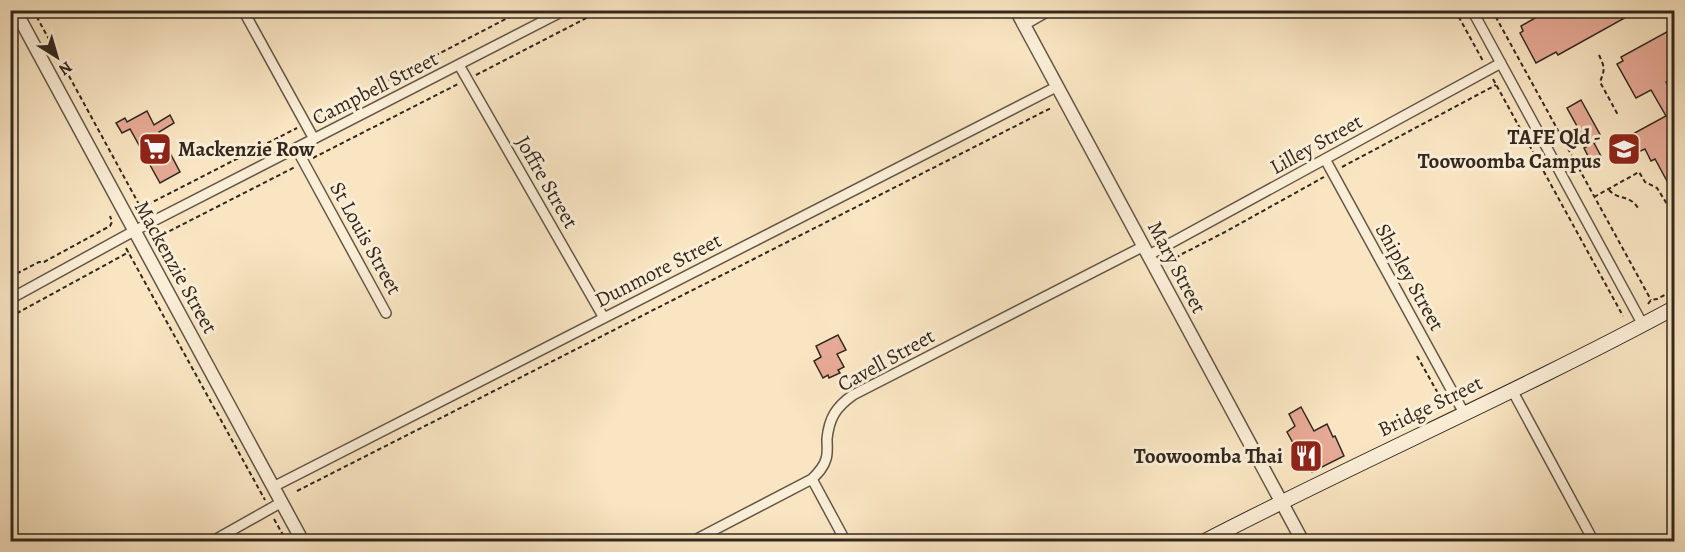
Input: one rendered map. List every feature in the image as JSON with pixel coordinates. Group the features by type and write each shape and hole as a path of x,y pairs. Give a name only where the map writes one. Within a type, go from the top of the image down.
{"main road":[{"name":"Bridge Street","path":"1203,542 1674,308"}],"street":[{"name":"Mackenzie Street","path":"15,10 303,542"},
{"path":"243,10 314,139"},
{"name":"Mary Street","path":"1016,10 1303,542"},
{"path":"1024,25 1050,10"},
{"path":"1472,10 1643,325"},
{"name":"Campbell Street","path":"10,299 134,231 562,11"},
{"name":"Lilley Street","path":"1147,251 1325,159 1501,63"},
{"name":"Joffre Street","path":"459,65 604,318"},
{"name":"Dunmore Street","path":"273,487 1058,86"},
{"name":"St Louis Street","path":"296,148 386,313"},
{"name":"Shipley Street","path":"1325,159 1464,413"},
{"name":"Cavell Street","path":"812,478 821,470 826,460 828,433 833,413 853,395 1147,251"},
{"path":"1512,390 1594,542"},
{"path":"691,542 812,478 846,542"},
{"path":"211,542 282,502"}],"path":[{"path":"33,10 141,208 523,10"},
{"path":"156,238 602,10"},
{"path":"1455,10 1623,316"},
{"path":"1492,10 1650,302 1674,290"},
{"path":"1663,16 1669,10"},
{"path":"1599,55 1605,68 1600,82 1618,115"},
{"path":"297,491 1050,108"},
{"path":"1594,197 1639,172 1645,182 1657,188 1667,204 1674,210"},
{"path":"1609,189 1614,195 1631,199 1638,208"},
{"path":"10,278 110,226 112,222 110,216"},
{"path":"110,226 129,252 287,542"},
{"path":"10,317 129,252"},
{"path":"1417,356 1444,404"}],"building":[{"path":"1549,10 1639,10 1558,55 1556,52 1536,63 1520,33 1523,31 1521,26"},
{"path":"1674,28 1674,77 1666,82 1674,97 1674,194 1655,159 1651,161 1645,149 1638,152 1629,136 1666,116 1651,90 1636,98 1617,64 1623,61 1621,57"},
{"path":"1581,100 1602,138 1594,143 1602,158 1592,164 1584,148 1588,146 1567,108"},
{"path":"147,111 154,125 170,115 174,123 159,132 180,172 160,183 130,129 122,133 116,123 125,118 127,122"},
{"path":"838,335 846,350 837,354 844,367 838,370 840,373 823,378 814,361 821,357 816,346"},
{"path":"1301,407 1314,431 1327,424 1344,456 1312,472 1305,459 1303,461 1287,432 1295,426 1289,414"}],"place":[{"name":"Mackenzie Row","path":"155,149"},
{"name":"TAFE Qld - Toowoomba Campus","path":"1624,149"},
{"name":"Toowoomba Thai","path":"1306,456"}]}
